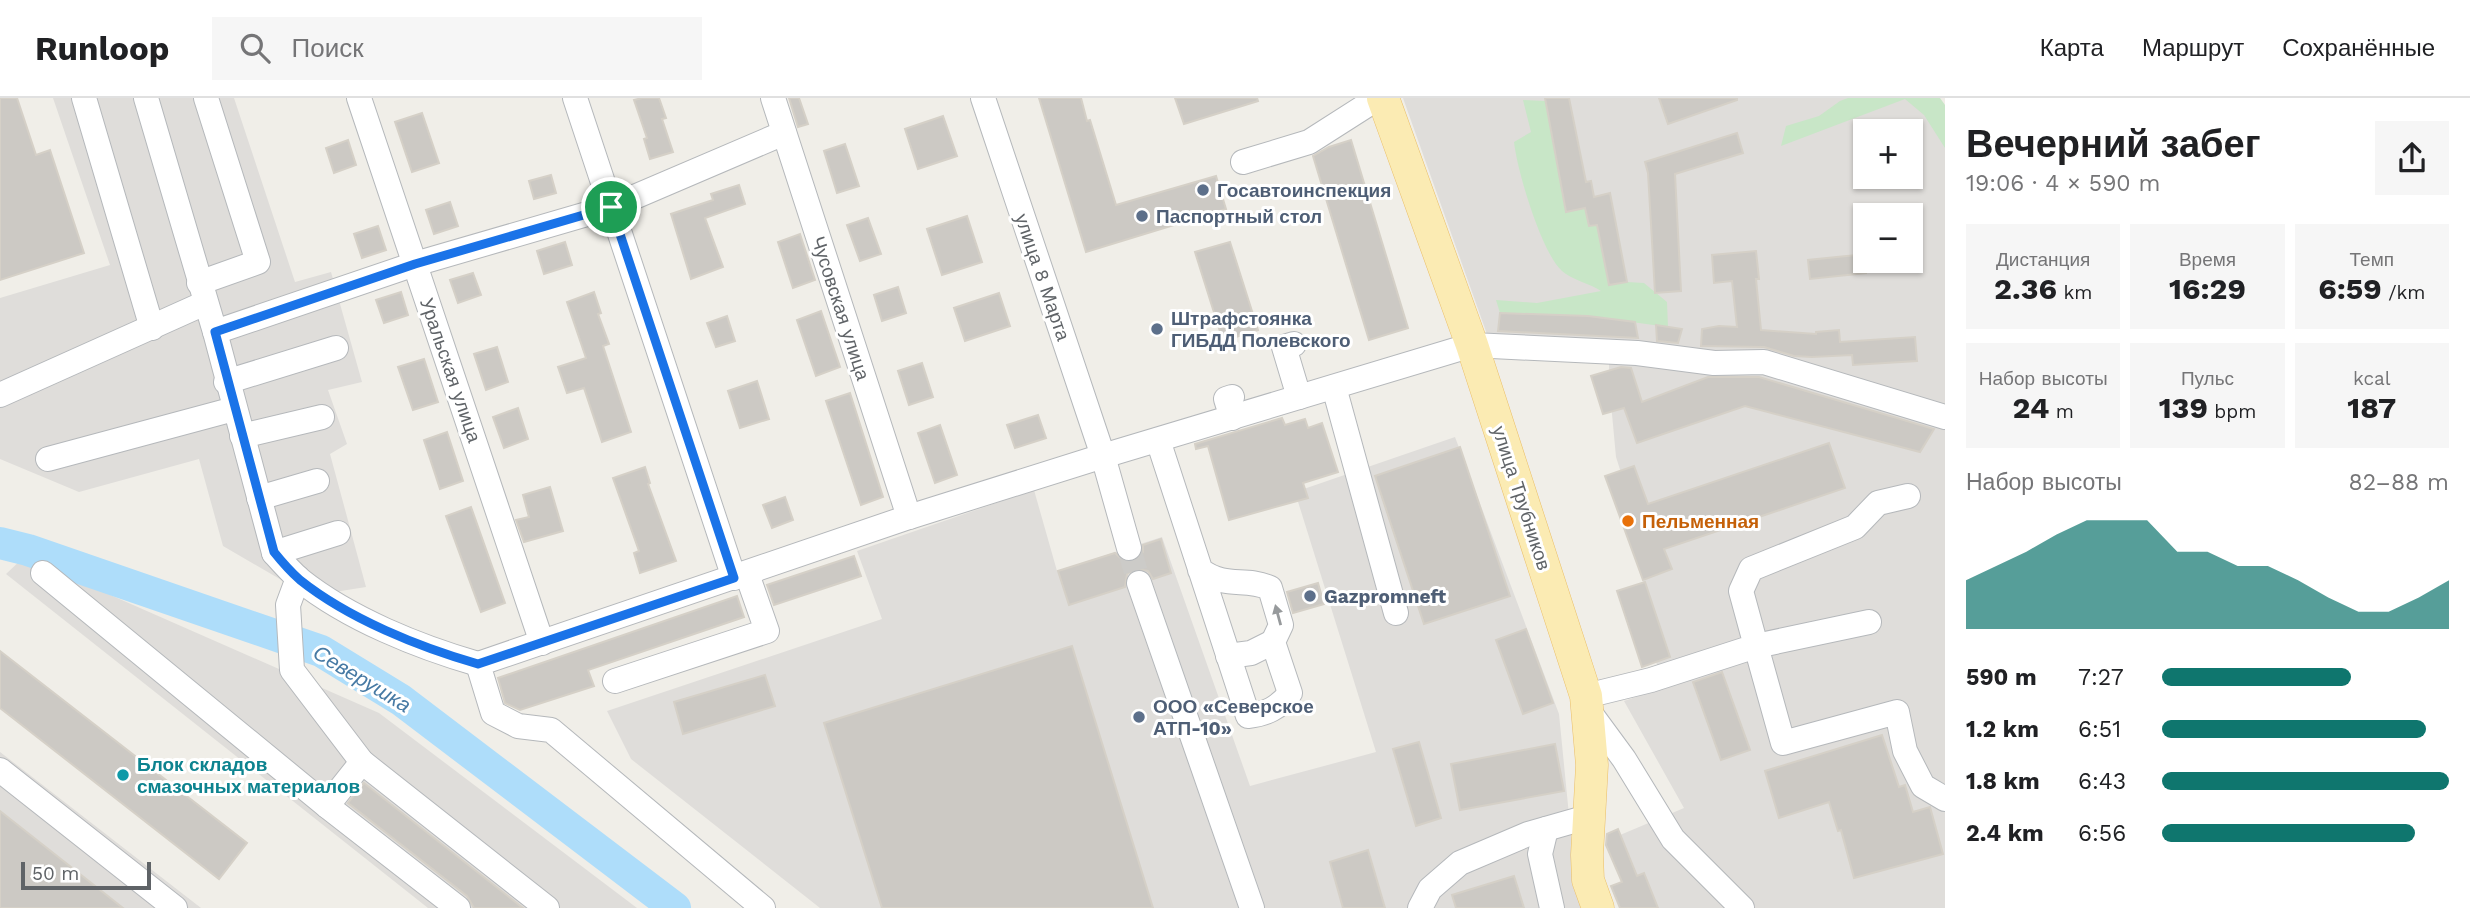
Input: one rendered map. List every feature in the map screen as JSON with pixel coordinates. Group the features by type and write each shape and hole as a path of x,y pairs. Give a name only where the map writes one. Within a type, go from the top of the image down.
{"main road":[{"name":"улица Трубников","path":"1381,98 1472,345 1587,703 1592,765 1588,880 1598,908"}],"street":[{"path":"84,98 152,328"},
{"path":"146,98 215,332 226,382 274,552 298,578 340,606 439,653 478,664 909,517 1158,440 1232,407 1299,397 1472,345 1637,353 1714,363 1764,362 1945,417"},
{"path":"0,395 152,328 202,293 258,262 206,98"},
{"name":"Уральская улица","path":"359,98 542,643"},
{"path":"575,98 741,576 767,631 615,681"},
{"name":"Чусовская улица","path":"773,98 909,517"},
{"name":"улица 8 Марта","path":"983,98 1103,456 1129,548"},
{"path":"1243,162 1309,142 1381,98"},
{"path":"215,332 415,264 611,207 784,133"},
{"path":"1294,344 1284,347 1299,397"},
{"path":"226,382 336,348"},
{"path":"1334,387 1396,613"},
{"path":"48,459 234,409"},
{"path":"242,436 322,416"},
{"path":"1158,440 1248,716 1259,715 1282,704 1290,693 1273,642"},
{"path":"259,498 317,481"},
{"path":"1908,496 1878,503 1856,527 1751,569 1741,591 1783,743 1896,712 1905,751 1923,786 1945,799"},
{"path":"274,552 338,533"},
{"path":"1200,570 1213,579 1252,582 1270,588 1281,625 1273,642 1251,653 1228,656"},
{"path":"43,573 327,806 458,908"},
{"path":"298,578 288,605 292,670 362,762 548,908"},
{"path":"1139,583 1252,908"},
{"path":"1742,908 1673,839 1587,703 1756,646 1869,622"},
{"path":"478,664 493,713 518,726 551,730 763,908"},
{"path":"327,806 362,762"},
{"path":"0,770 175,908"},
{"path":"1420,908 1430,888 1460,863 1546,829 1577,820 1589,820"},
{"path":"1546,829 1540,855 1547,902"}],"shaded area":[{"path":"53,98 234,98 295,282 331,272 362,382 328,390 347,444 330,454 366,587 309,596 223,546 199,459 79,492 0,459 0,298 110,265"},
{"path":"1403,98 1915,98 1945,132 1945,908 1635,908 1613,838 1684,808 1624,701 1666,687 1632,602 1651,567 1616,457 1609,382 1609,348 1488,337"},
{"path":"1455,437 1559,714 1575,876 1586,908 820,908 631,759 607,711 882,619 857,551 1034,490 1057,571 1162,537 1250,786 1376,752 1295,492"},
{"path":"24,557 379,713 637,908 428,908 6,574"},
{"path":"0,752 201,908 0,908"}],"green space":[{"path":"1848,98 1940,98 1945,105 1945,148 1924,115 1905,99 1781,146 1786,126 1819,116"},
{"path":"1523,100 1545,101 1566,212 1585,208 1589,226 1597,225 1609,285 1644,283 1667,302 1668,327 1588,316 1500,313 1496,300 1537,303 1601,291 1562,271 1538,229 1525,190 1514,142 1531,132"}],"building":[{"path":"0,98 17,98 36,155 50,150 84,253 0,280"},
{"path":"659,98 666,118 662,119 673,152 650,159 644,139 647,138 634,100"},
{"path":"789,98 799,98 808,124 798,127"},
{"path":"1039,98 1081,98 1116,205 1216,176 1226,209 1086,252"},
{"path":"1175,98 1257,98 1258,101 1184,124"},
{"path":"1545,98 1569,98 1586,182 1591,181 1594,197 1610,193 1627,282 1609,285 1597,225 1589,226 1585,208 1566,212"},
{"path":"1659,98 1737,98 1737,100 1668,124"},
{"path":"422,113 439,163 412,172 395,122"},
{"path":"943,116 957,156 918,169 905,129"},
{"path":"1737,133 1743,153 1675,174 1681,291 1655,293 1648,173 1645,162"},
{"path":"348,140 356,165 334,173 326,148"},
{"path":"1351,140 1408,328 1369,340 1313,156"},
{"path":"845,144 859,186 837,193 824,151"},
{"path":"551,175 556,193 534,199 529,181"},
{"path":"739,185 745,204 705,218 723,267 691,279 671,214 713,200 711,194"},
{"path":"450,202 458,226 434,234 426,210"},
{"path":"967,216 982,262 942,275 927,229"},
{"path":"868,218 881,254 860,261 847,225"},
{"path":"378,226 386,250 362,258 354,234"},
{"path":"800,234 815,280 793,288 778,242"},
{"path":"565,242 572,265 544,274 537,251"},
{"path":"1230,242 1258,330 1223,341 1195,252"},
{"path":"1756,251 1761,330 1816,334 1839,330 1840,342 1915,337 1917,361 1853,365 1852,355 1794,356 1764,347 1701,346 1702,329 1737,327 1732,281 1714,283 1712,255"},
{"path":"1853,255 1853,273 1866,273 1810,279 1808,260"},
{"path":"473,273 481,295 458,303 450,280"},
{"path":"898,287 906,313 882,321 874,295"},
{"path":"401,292 408,315 384,323 376,300"},
{"path":"594,292 601,313 598,314 609,344 603,346 631,432 602,442 584,388 567,393 558,367 586,358 567,302"},
{"path":"999,293 1010,326 965,341 954,308"},
{"path":"821,311 840,367 816,376 797,320"},
{"path":"1500,313 1588,316 1635,322 1638,338 1498,331"},
{"path":"727,316 735,341 716,347 707,323"},
{"path":"1656,325 1682,329 1678,343 1657,341"},
{"path":"497,347 508,382 486,390 474,354"},
{"path":"424,359 438,402 413,410 398,367"},
{"path":"922,363 933,397 909,405 898,371"},
{"path":"1621,367 1631,368 1642,402 1708,377 1759,377 1934,429 1920,452 1745,406 1637,443 1624,408 1603,414 1591,376"},
{"path":"757,381 769,419 740,428 728,391"},
{"path":"850,393 883,497 861,505 826,401"},
{"path":"518,408 528,439 504,448 493,417"},
{"path":"1038,415 1046,438 1015,448 1007,425"},
{"path":"1282,418 1285,425 1305,419 1308,428 1322,423 1338,472 1303,483 1308,498 1229,520 1208,446 1196,449 1195,444"},
{"path":"940,425 957,475 935,483 918,433"},
{"path":"447,432 463,481 440,489 424,440"},
{"path":"1829,443 1845,488 1664,549 1672,569 1643,580 1605,476 1634,466 1648,504"},
{"path":"1460,447 1510,596 1424,624 1375,476"},
{"path":"645,467 650,483 648,484 676,561 640,573 634,553 639,551 613,478"},
{"path":"550,487 563,531 524,542 516,520 529,517 523,495"},
{"path":"785,497 793,520 772,528 763,505"},
{"path":"471,507 505,603 481,612 446,516"},
{"path":"1161,539 1171,573 1153,579 1148,571 1135,569 1127,574 1125,587 1069,605 1058,571 1115,553 1125,562 1134,562 1143,552 1143,545"},
{"path":"854,556 861,576 774,605 767,585"},
{"path":"1645,582 1670,657 1642,667 1617,591"},
{"path":"1318,583 1324,604 1293,613 1287,592"},
{"path":"737,596 744,617 588,670 594,686 520,710 505,703 498,678"},
{"path":"1526,629 1553,703 1523,714 1496,640"},
{"path":"1072,646 1153,908 882,908 824,723"},
{"name":"Блок складов смазочных материалов","path":"0,651 247,843 219,879 0,708"},
{"path":"1722,672 1750,750 1721,760 1693,682"},
{"path":"765,675 775,706 683,734 674,702"},
{"path":"1882,735 1899,787 1905,785 1913,812 1930,807 1943,854 1854,878 1841,830 1838,831 1829,802 1779,818 1765,771"},
{"path":"1419,742 1441,818 1416,826 1393,749"},
{"path":"1555,744 1564,791 1460,810 1451,764"},
{"path":"364,783 523,908 474,908 467,896 348,803"},
{"path":"0,811 123,908 0,908"},
{"path":"1618,829 1637,876 1644,873 1658,908 1620,908 1611,886 1622,882 1606,845 1607,834"},
{"path":"1368,850 1385,908 1343,908 1330,862"},
{"path":"1514,876 1524,908 1456,908 1452,895"}],"waterway":[{"name":"Северушка","path":"0,543 28,550 321,651 401,700 675,908"}],"tunnel":[{"path":"1129,548 1139,583"}],"place":[{"name":"Госавтоинспекция","path":"1203,190"},
{"name":"Паспортный стол","path":"1142,216"},
{"name":"Штрафстоянка ГИБДД Полевского","path":"1157,329"},
{"name":"Пельменная","path":"1628,521"},
{"name":"Gazpromneft","path":"1310,596"},
{"name":"ООО «Северское АТП-10»","path":"1139,717"},
{"name":"Блок складов смазочных материалов","path":"123,775"}],"route":[{"path":"611,207 734,578 478,664 439,653 379,626 340,606 298,578 274,552 226,382 215,332 415,264 611,207"}]}
